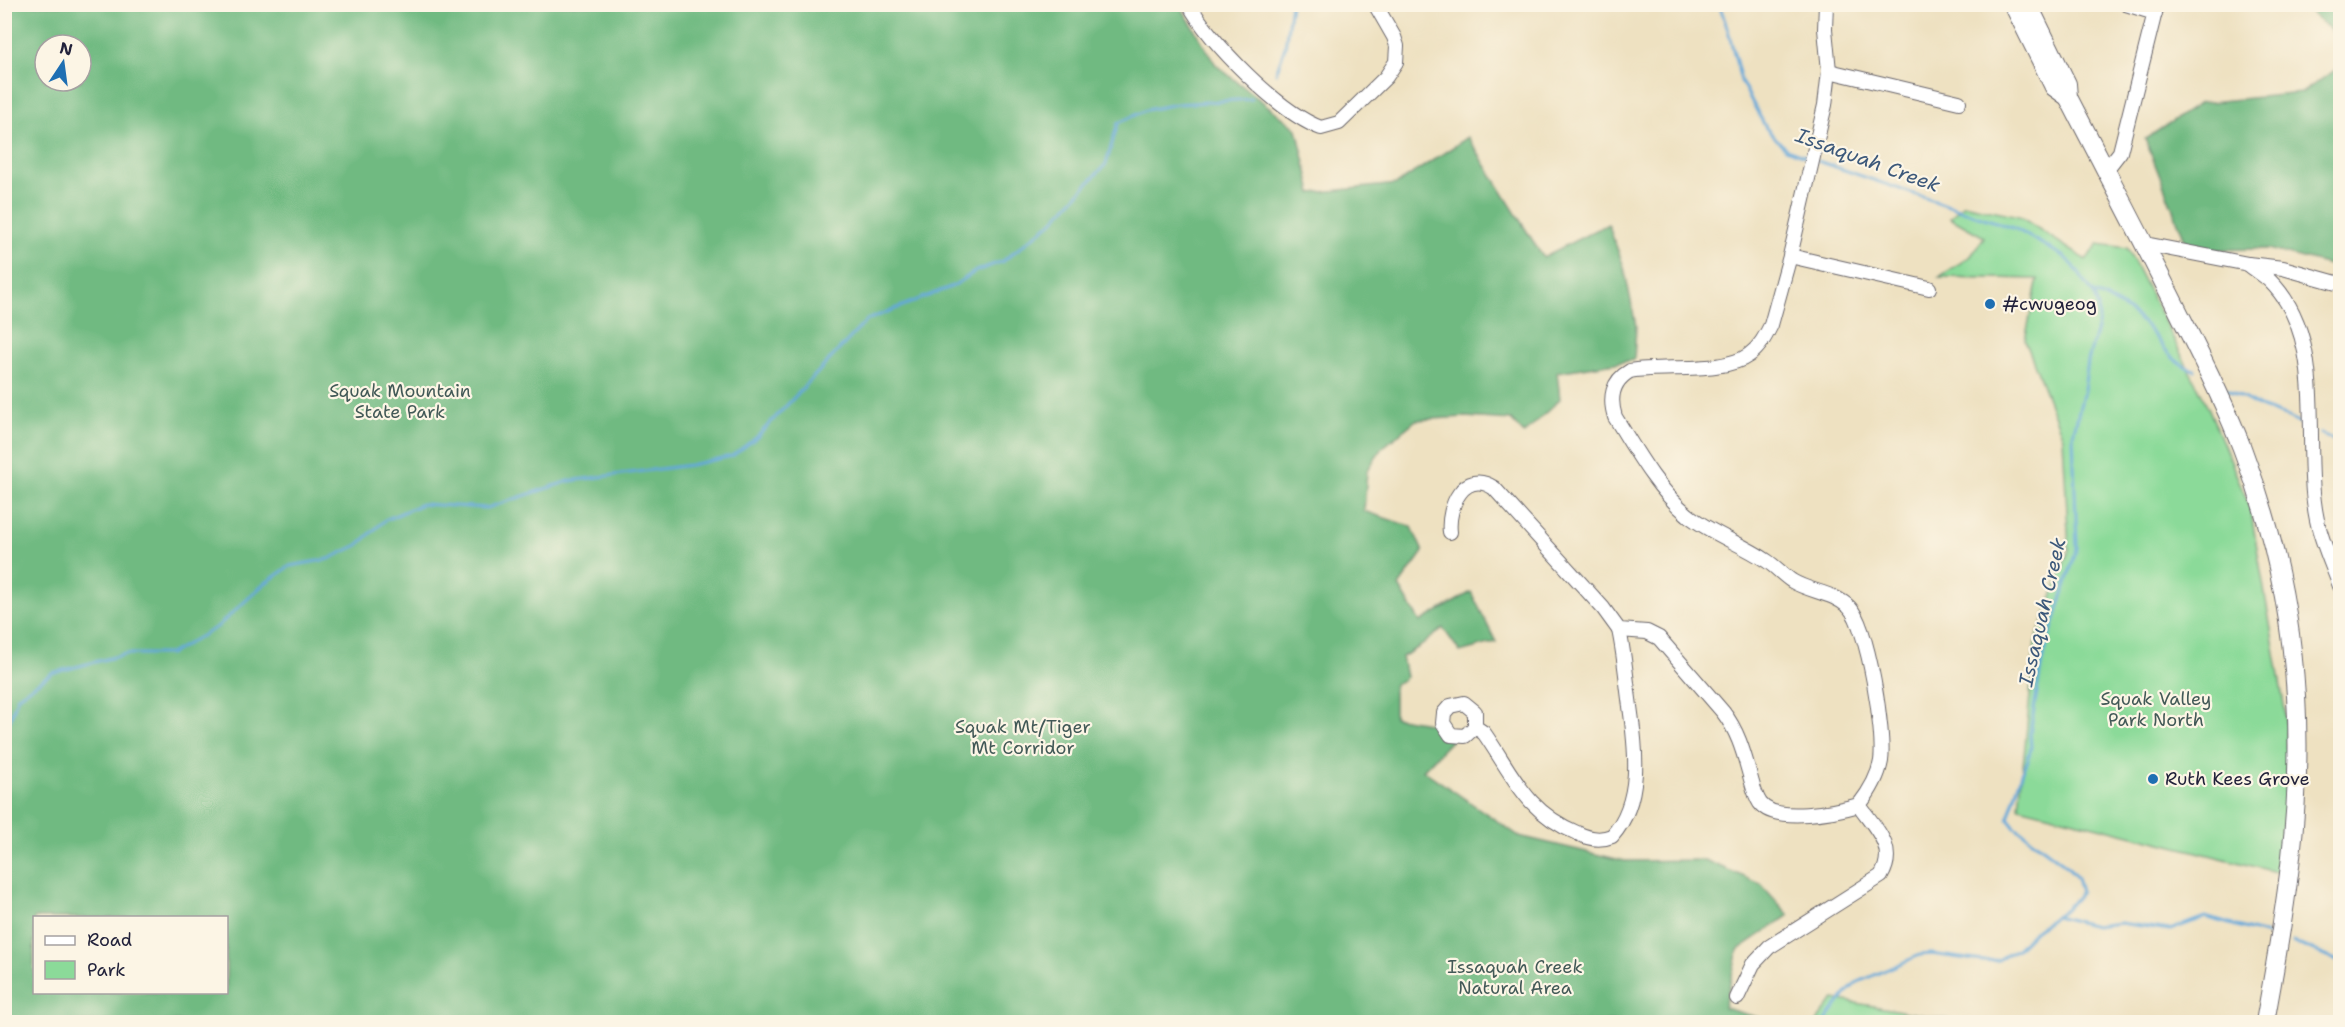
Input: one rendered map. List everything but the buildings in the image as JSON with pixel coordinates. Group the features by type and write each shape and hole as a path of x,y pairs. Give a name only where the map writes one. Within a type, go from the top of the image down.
{"main road":[{"path":"2022,7 2054,87 2068,97 2145,244 2224,403 2243,450 2265,517 2289,630 2296,695 2296,804 2293,852 2265,1023"}],"street":[{"path":"1189,4 1204,27 1249,78 1305,120 1321,128 1339,123 1386,77 1396,62 1397,46 1375,4"},
{"path":"1619,630 1647,632 1659,638 1723,712 1740,740 1755,792 1764,807 1779,812 1812,814 1837,812 1859,805 1874,783 1881,758 1881,738 1872,674 1860,623 1853,612 1834,597 1792,581 1768,561 1689,515 1657,482 1615,417 1612,407 1617,381 1630,371 1730,363 1751,353 1760,344 1771,325 1790,256 1824,105 1828,71 1826,4"},
{"path":"2106,170 2120,152 2156,9 2126,4"},
{"path":"1828,71 1959,102"},
{"path":"2145,244 2248,264 2283,268 2340,284"},
{"path":"1790,256 1929,288"},
{"path":"2248,264 2269,280 2280,293 2299,332 2309,379 2313,489 2317,520 2340,586"},
{"path":"1450,532 1450,514 1459,494 1474,482 1488,484 1596,599 1619,630 1633,729 1636,770 1627,814 1612,836 1606,839 1586,837 1546,817 1520,790 1484,733 1476,727"},
{"path":"1737,998 1753,964 1769,947 1881,876 1889,861 1888,851 1859,805"}],"green space":[{"path":"5,5 1180,5 1216,65 1297,129 1312,193 1397,184 1468,137 1543,257 1608,224 1624,267 1636,326 1634,360 1557,372 1560,399 1524,434 1511,420 1465,417 1416,420 1381,449 1367,471 1364,511 1412,527 1423,552 1399,586 1420,622 1471,592 1496,642 1460,652 1443,628 1421,646 1402,657 1406,677 1394,686 1394,717 1439,725 1451,741 1423,770 1519,836 1625,861 1705,860 1761,884 1789,915 1738,950 1724,1008 1774,1022 5,1022"},
{"path":"2302,5 2340,5 2340,38"},
{"path":"2340,67 2340,268 2268,249 2189,250 2145,139 2200,103 2301,93"},
{"name":"Squak Valley Park North","path":"1963,204 2019,216 2086,260 2098,244 2127,248 2208,407 2250,507 2285,711 2287,775 2280,873 2019,807 2035,644 2069,550 2063,438 2025,340 2038,279 1939,277 1971,256 1984,237 1950,218"},
{"path":"1834,999 1961,1022 1816,1022"}],"waterway":[{"path":"1276,73 1285,47 1291,4"},
{"name":"Issaquah Creek","path":"1719,4 1741,81 1766,128 1786,149 1809,157"},
{"path":"4,737 18,696 52,673 126,654 170,654 217,627 264,584 290,566 329,559 358,545 385,520 422,504 487,508 569,481 690,465 732,456 757,437 867,320 953,286 976,271 1003,261 1052,222 1106,164 1118,123 1146,110 1177,104 1252,99"},
{"name":"Issaquah Creek","path":"1818,161 2016,229 2063,256 2073,265 2094,295 2099,321 2088,361 2084,390 2073,435 2077,548 2042,661 2030,733 2031,747 2008,818 2015,827 2068,867 2077,878 2081,892 2067,908 2036,930 2017,949 1998,960 1983,961 1931,954 1920,955 1856,983 1825,1022"},
{"path":"2093,293 2128,311 2146,326 2179,363 2195,370"},
{"path":"2226,389 2262,408 2291,418 2305,426"},
{"path":"2320,433 2340,440"},
{"path":"2056,916 2095,926 2120,923 2170,930 2205,917 2268,935"},
{"path":"2293,942 2340,962"}],"place":[{"name":"#cwugeog","path":"1990,304"},
{"name":"Ruth Kees Grove","path":"2153,779"}],"park label":[{"name":"Squak Mountain State Park","path":"400,401"},
{"name":"Squak Mt/Tiger Mt Corridor","path":"1023,737"},
{"name":"Issaquah Creek Natural Area","path":"1515,977"}]}
